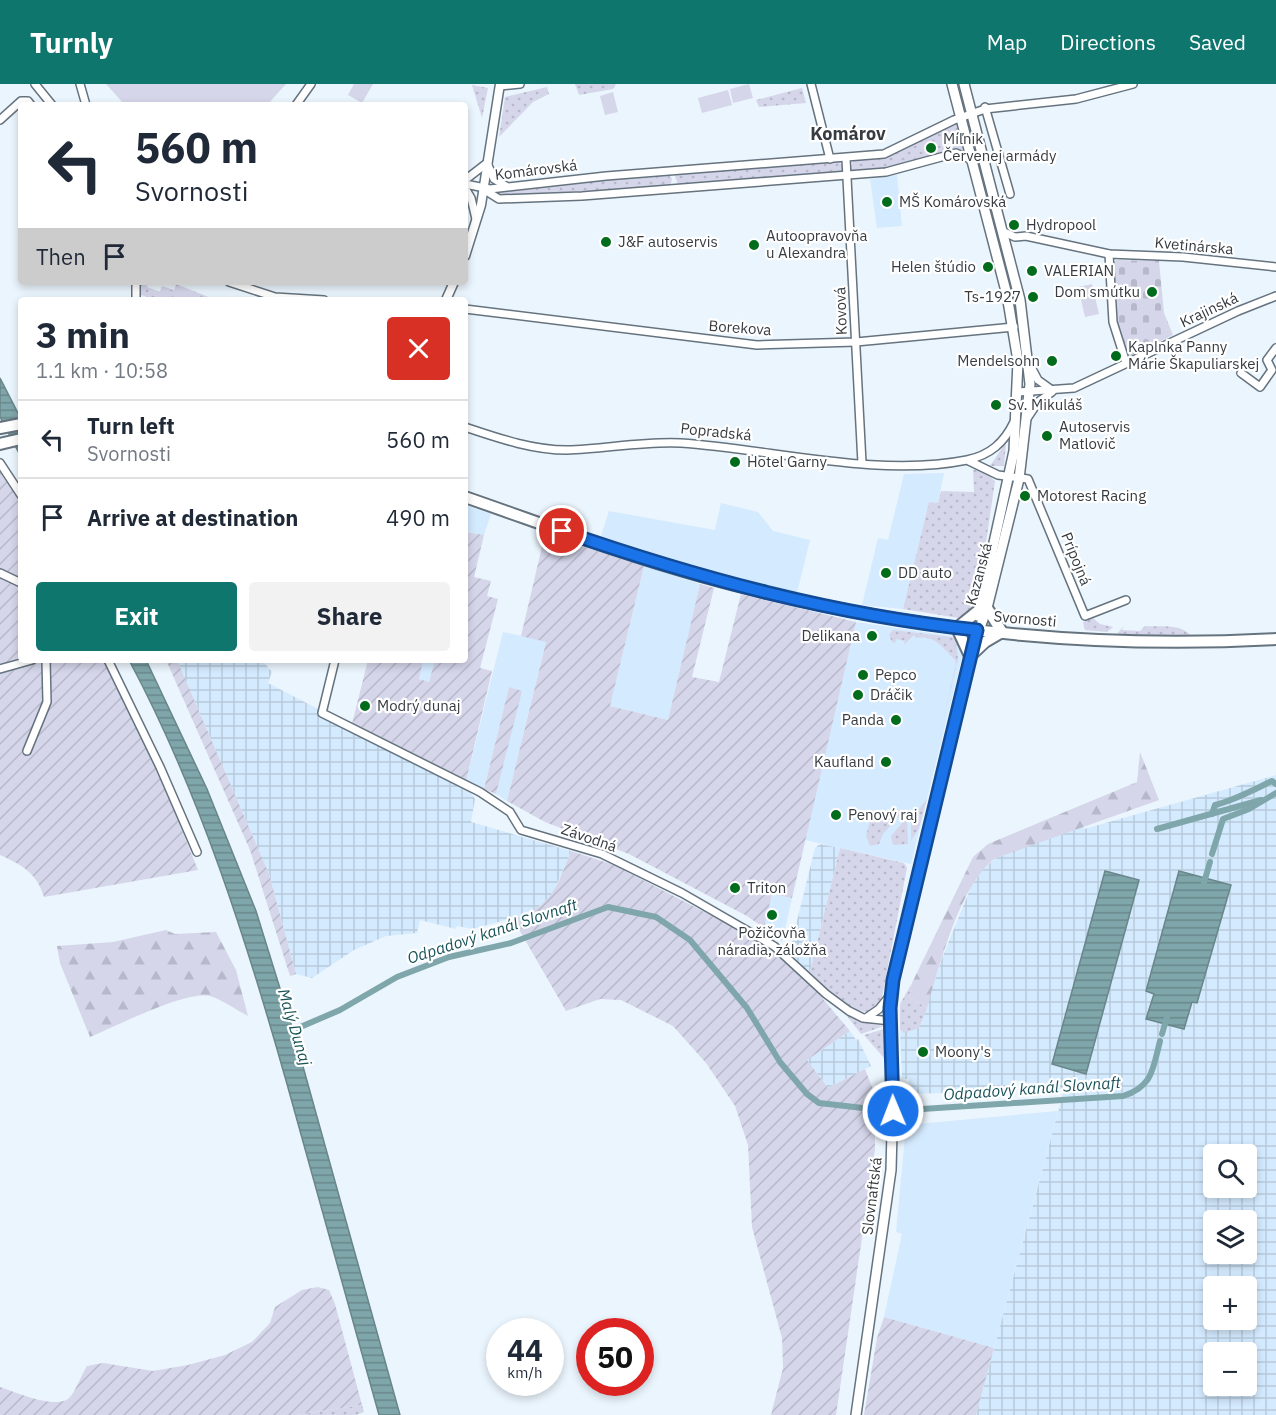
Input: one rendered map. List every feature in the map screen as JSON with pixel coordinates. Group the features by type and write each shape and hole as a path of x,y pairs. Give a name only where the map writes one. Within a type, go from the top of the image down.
{"main road":[{"name":"Kazanská","path":"952,84 1014,327 1018,392 1017,416 1008,477 977,630"},
{"name":"Kazanská","path":"964,84 1009,252 1020,300 1030,365 1028,417 1019,479 982,609"},
{"path":"0,428 18,425"},
{"path":"0,444 18,440"},
{"name":"Svornosti","path":"468,498 701,576 835,609 957,628 1147,642 1276,639"},
{"path":"982,609 1002,632 985,642 970,656 957,628 982,609"},
{"name":"Slovnaftská","path":"856,1415 891,1170 893,1111 891,994 906,920 977,630"}],"street":[{"path":"35,84 50,102"},
{"path":"80,84 85,102"},
{"path":"298,102 310,84"},
{"path":"468,247 481,205 500,85 520,84"},
{"path":"811,84 830,159"},
{"name":"Komárovská","path":"483,189 606,176 846,159 891,152 984,107 1076,99 1133,84"},
{"path":"0,120 18,104"},
{"path":"984,107 1010,194"},
{"name":"Komárovská","path":"483,189 500,199 582,196 849,176 896,170 956,153 972,160"},
{"name":"Kovová","path":"846,159 849,176 862,463"},
{"path":"468,181 487,162"},
{"path":"487,162 494,180 507,186"},
{"path":"468,185 483,189"},
{"path":"468,191 476,223"},
{"path":"481,205 500,199"},
{"name":"Kvetinárska","path":"1004,232 1015,237 1026,236 1109,254 1183,257 1276,267"},
{"path":"1009,252 1015,237"},
{"path":"1109,254 1113,322 1126,363"},
{"path":"243,285 255,296"},
{"name":"Krajinská","path":"1018,392 1074,388 1238,311 1276,296"},
{"name":"Borekova","path":"468,309 743,344 856,342 1014,327"},
{"path":"1241,373 1260,387 1272,370 1267,360 1276,348"},
{"path":"1028,417 1038,402 1054,391 1038,380 1030,365"},
{"name":"Popradská","path":"468,428 501,440 549,449 680,443 862,463 910,465 967,460 984,455 998,447 1006,438 1017,416"},
{"name":"Popradská","path":"967,460 1008,477 1019,479"},
{"path":"0,462 18,490"},
{"name":"Prípojná","path":"1019,479 1028,479 1084,616 1126,600"},
{"path":"0,573 18,582"},
{"path":"0,669 21,663"},
{"path":"27,751 47,702 46,663"},
{"path":"109,663 160,767 197,852"},
{"name":"Závodná","path":"334,663 322,713 480,792 510,812 521,830 602,854 716,912 774,946 826,994 849,1011 866,1018 891,1021"},
{"path":"866,1018 879,1009 891,994"}],"shaded area":[{"name":"MŠ Komárovská","path":"897,175 902,226 877,228 870,179"},
{"path":"0,378 18,413 18,451 0,417"},
{"path":"944,473 938,503 929,502 903,609 862,605 878,538 888,540 904,474"},
{"path":"721,503 758,512 773,531 810,540 797,593 706,572 601,536 609,511 715,530"},
{"path":"468,506 491,514 484,535 468,532"},
{"path":"644,566 700,584 668,720 610,706"},
{"path":"856,622 957,637 963,653 911,864 805,840"},
{"path":"503,632 546,641 507,801 496,794 521,691 509,687 484,789 466,781"},
{"path":"130,663 147,663 207,789 256,911 292,1027 400,1415 379,1415 287,1084 238,921 199,814 154,710"},
{"path":"178,663 264,663 272,672 268,683 320,710 325,719 470,792 475,799 471,822 571,851 552,895 531,913 473,929 457,926 456,929 420,920 417,933 386,936 354,950 312,978 296,974 269,874"},
{"path":"422,663 434,663 429,682 419,679"},
{"path":"1276,775 1276,1415 976,1415 1064,1090 1015,1080 1008,1091 908,1094 909,1079 902,1079 900,1030 901,1032 921,1024 942,958 971,887 982,870 996,858 1085,822 1084,829"},
{"path":"820,844 840,848 810,972 789,953 815,848"},
{"path":"1105,871 1139,880 1086,1074 1052,1064"},
{"path":"1179,871 1231,885 1197,1003 1192,1002 1184,1029 1146,1019 1154,994 1146,991"},
{"path":"772,894 792,898 782,942 764,928"},
{"path":"850,1031 856,1040 858,1039 871,1066 828,1088 807,1060"},
{"path":"1058,1111 994,1348 884,1317 902,1234 896,1232 906,1125"}],"green space":[{"path":"106,84 286,84 270,102 122,102"},
{"path":"354,84 373,84 363,102 348,95"},
{"path":"575,84 616,84 613,89 579,95"},
{"path":"749,84 753,98 733,103 730,89"},
{"path":"472,85 488,88 482,118"},
{"path":"547,87 549,94 533,102 499,137 505,97"},
{"path":"802,88 806,103 759,107 756,100"},
{"path":"728,90 732,105 702,113 698,98"},
{"path":"613,92 618,112 605,115 600,96"},
{"path":"957,123 964,151 956,150 879,169 853,172 850,169 853,161 897,153"},
{"path":"971,132 1015,299 1024,345 1026,384 1012,306"},
{"path":"839,162 844,167 841,173 678,185 675,176 678,173"},
{"path":"668,174 672,179 670,186 497,196 495,193 495,191 585,180"},
{"path":"1116,260 1159,261 1164,313 1173,335 1130,356 1126,355 1117,324 1114,262"},
{"path":"1092,284 1099,314 1085,317 1078,287"},
{"path":"141,285 147,285 147,287 160,292 162,286 174,290 176,285 178,285 208,297 145,297 141,295"},
{"path":"178,287 201,297 154,297 155,292 161,293 163,288 173,292"},
{"path":"1006,442 1004,466 990,466"},
{"path":"3,467 18,494 18,663 106,663 153,758 198,870 44,897 37,882 28,871 0,855 0,468"},
{"path":"973,469 987,474 995,481 983,563 970,611 959,618 903,609 929,502 938,503 941,491 974,492"},
{"path":"468,532 484,535 474,577 491,581 487,596 498,599 480,668 492,671 466,781 352,724 367,663 422,663 419,679 429,682 434,663 468,663"},
{"path":"545,534 644,566 610,706 668,720 700,584 714,588 692,677 719,682 741,594 856,622 792,898 772,894 764,928 747,916 629,854 545,822 507,801 546,642 521,636"},
{"path":"1093,618 1100,624 1113,627 1107,632 1085,630 1083,622"},
{"path":"1124,626 1122,630 1140,631 1145,626 1176,627 1191,636 1116,635"},
{"path":"893,630 959,638 956,641 958,659 943,720 955,660 937,643 928,638 916,638 914,635 904,645 905,641 896,639 895,643 892,642 889,635"},
{"path":"167,663 178,663 269,874 296,974 290,976 250,850"},
{"path":"509,687 522,691 496,794 484,789"},
{"path":"1140,752 1159,800 996,858 983,869 962,905 945,949 927,1008 909,997 912,983 973,857 988,844 1137,782"},
{"path":"927,799 919,828 911,841 911,819"},
{"path":"896,809 903,812 883,834 879,844 870,846 866,836 872,813 871,818 877,820"},
{"path":"907,817 908,844 893,845 891,836"},
{"path":"840,848 904,863 907,868 882,997 879,1003 867,1012 859,1011 844,1003 810,972"},
{"path":"571,851 614,865 741,931 774,953 818,993 850,1031 807,1060 828,1088 865,1069 874,1092 875,1149 836,1415 771,1415 783,1368 782,1338 752,1227 748,1145 735,1106 706,1063 673,1026 621,1000 600,999 566,1011 513,919 537,908 552,893"},
{"path":"166,930 175,934 216,932 236,970 248,1016 215,998 199,996 168,1004 90,1037 60,963 57,946 113,942"},
{"path":"912,983 909,997 927,1008 919,1028 904,1033 900,1030 900,1004"},
{"path":"843,1011 864,1023 884,1026 861,1034"},
{"path":"884,1029 884,1058 864,1035"},
{"path":"318,1287 329,1290 335,1304 362,1405 295,1415 0,1415 0,1387 34,1399 62,1402 71,1396 87,1366 103,1363 153,1371 225,1355 252,1342 270,1323 275,1307 302,1290"},
{"path":"884,1317 994,1348 976,1415 864,1415 877,1338"},
{"path":"362,1405 364,1412 356,1415 295,1415"}],"waterway":[{"path":"1212,814 1215,805 1237,798 1272,781 1276,784"},
{"name":"Odpadový kanál Slovnaft","path":"1212,854 1223,819 1249,809 1276,793"},
{"path":"1157,829 1261,800"},
{"name":"Odpadový kanál Slovnaft","path":"1203,886 1210,862"},
{"name":"Odpadový kanál Slovnaft","path":"298,1028 340,1010 397,977 449,957 511,943 608,907 656,917 690,940 747,1008 780,1062 807,1094 819,1103 872,1109"},
{"name":"Odpadový kanál Slovnaft","path":"1162,1034 1167,1017"},
{"name":"Odpadový kanál Slovnaft","path":"907,1110 1123,1096 1146,1082 1153,1068 1160,1041"}],"place":[{"name":"Míľnik Červenej armády","path":"931,148"},
{"name":"MŠ Komárovská","path":"887,202"},
{"name":"Hydropool","path":"1014,225"},
{"name":"J&F autoservis","path":"606,242"},
{"name":"Autoopravovňa u Alexandra","path":"754,245"},
{"name":"Helen štúdio","path":"988,267"},
{"name":"VALERIAN","path":"1032,271"},
{"name":"Dom smútku","path":"1152,292"},
{"name":"Ts-1927","path":"1033,297"},
{"name":"Kaplnka Panny Márie Škapuliarskej","path":"1116,356"},
{"name":"Mendelsohn","path":"1052,361"},
{"name":"Sv. Mikuláš","path":"996,405"},
{"name":"Autoservis Matlovič","path":"1047,436"},
{"name":"Hotel Garny","path":"735,462"},
{"name":"Motorest Racing","path":"1025,496"},
{"name":"DD auto","path":"886,573"},
{"name":"Delikana","path":"872,636"},
{"name":"Pepco","path":"863,675"},
{"name":"Dráčik","path":"858,695"},
{"name":"Modrý dunaj","path":"365,706"},
{"name":"Panda","path":"896,720"},
{"name":"Kaufland","path":"886,762"},
{"name":"Penový raj","path":"836,815"},
{"name":"Triton","path":"735,888"},
{"name":"Požičovňa náradia, záložňa","path":"772,915"},
{"name":"Moony's","path":"923,1052"}],"district":[{"name":"Komárov","path":"848,134"}],"route":[{"path":"562,531 646,560 807,603 919,623 977,630 893,980 890,1008 893,1111"}],"water label":[{"name":"Malý Dunaj","path":"295,1027"}]}
